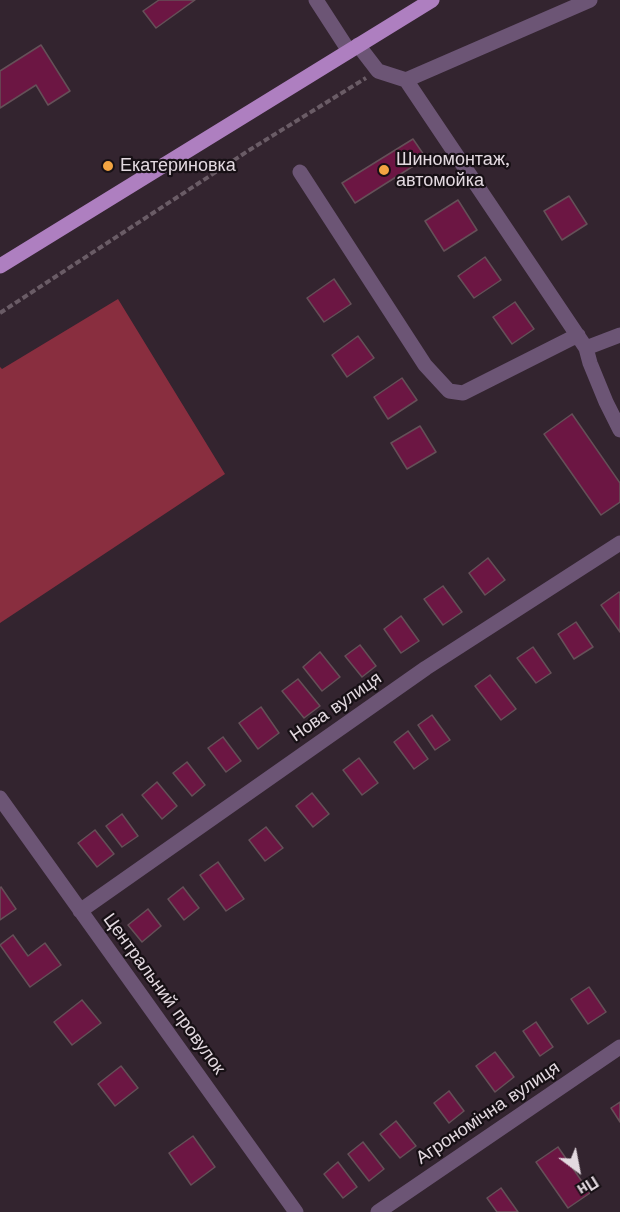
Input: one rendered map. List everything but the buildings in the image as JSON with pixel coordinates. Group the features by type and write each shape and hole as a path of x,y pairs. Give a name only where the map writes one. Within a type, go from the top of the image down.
{"main road":[{"path":"0,266 432,0"}],"street":[{"path":"316,0 353,48 378,70 406,80 586,348 606,402 620,430"},
{"path":"406,80 590,0"},
{"path":"300,172 425,365 449,391 463,393 578,335"},
{"path":"586,348 620,335"},
{"name":"Нова вулиця","path":"80,911 426,668 620,543"},
{"name":"Центральний провулок","path":"0,798 296,1212"},
{"name":"Агрономічна вулиця","path":"378,1212 620,1047"}],"path":[{"path":"0,313 251,149 378,70"}],"shaded area":[{"path":"118,299 225,474 0,623 0,367 2,369"}],"place":[{"name":"Екатериновка","path":"108,166"},
{"name":"Шиномонтаж, автомойка","path":"384,170"}]}
